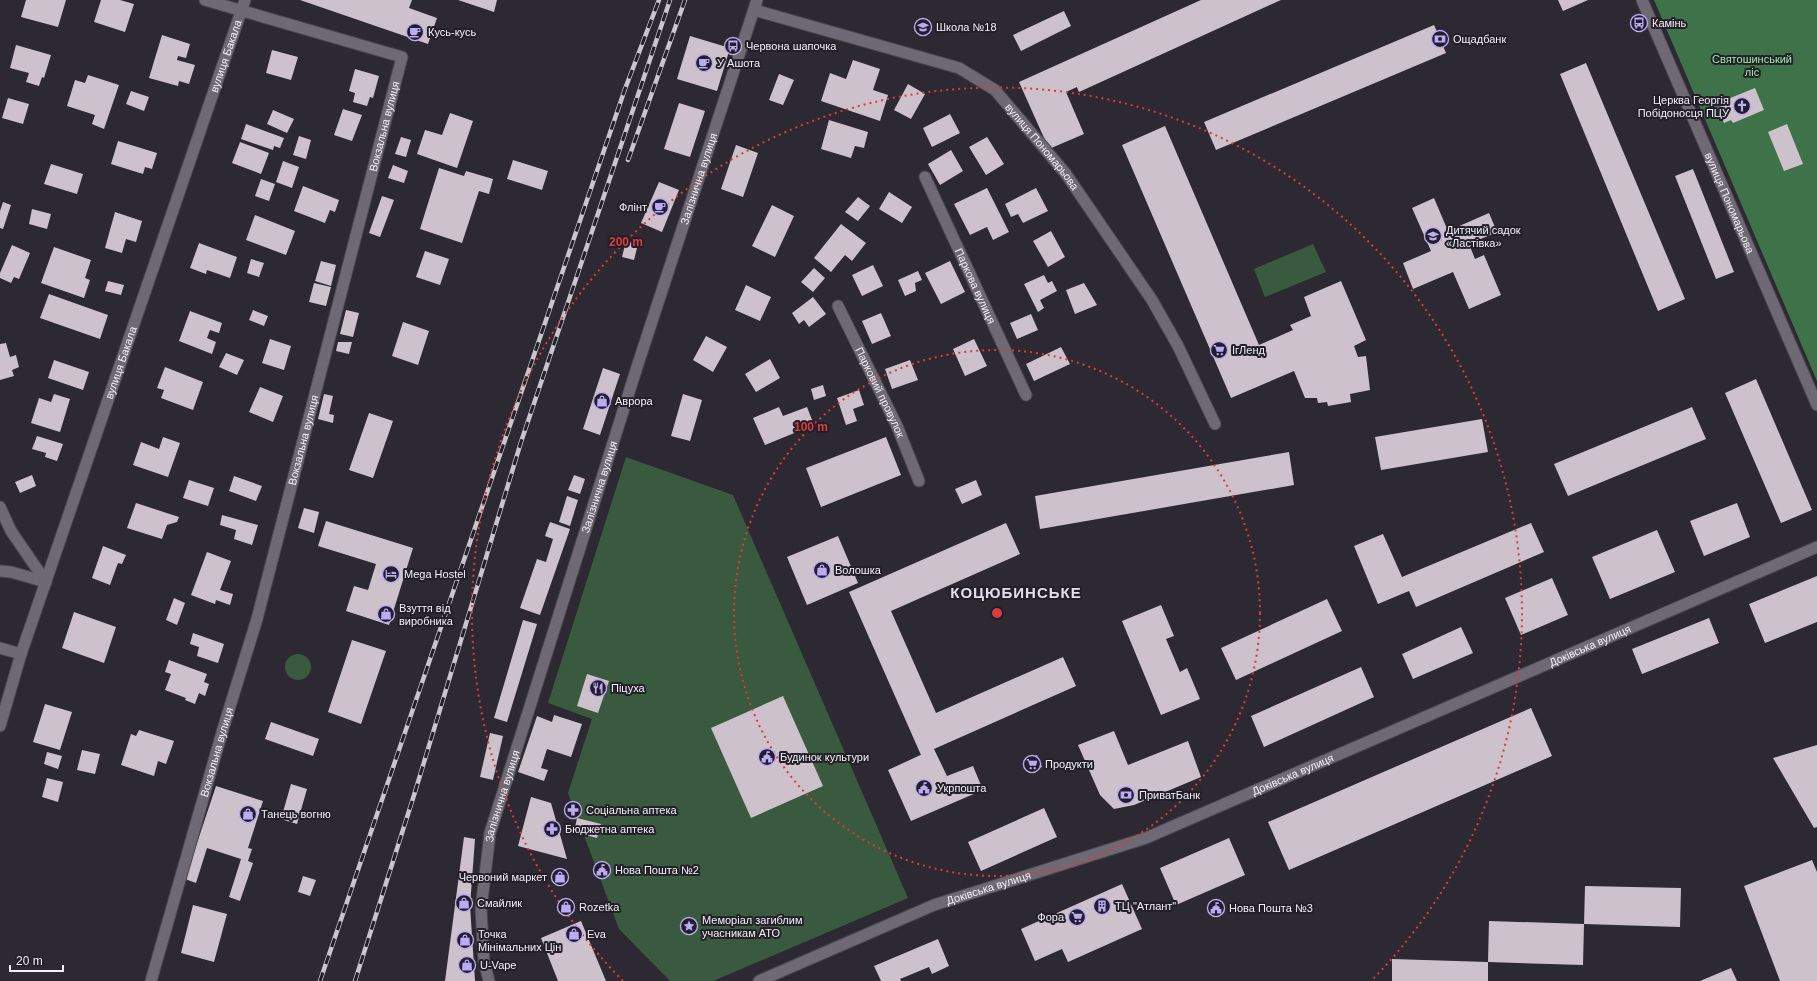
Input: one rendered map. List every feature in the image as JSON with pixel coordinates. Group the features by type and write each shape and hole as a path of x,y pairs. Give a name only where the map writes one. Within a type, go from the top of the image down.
{"street":[{"path":"205,0 241,11"},
{"name":"вулиця Бакала","path":"0,726 20,654 245,0"},
{"name":"вулиця Пономарьова","path":"1642,0 1817,406"},
{"name":"вулиця Пономарьова","path":"756,5 959,68 995,90 1066,174 1152,300 1178,346 1215,424"},
{"name":"Залізнична вулиця","path":"489,981 484,961 481,909 490,833 637,367 756,5"},
{"name":"Вокзальна вулиця","path":"151,981 223,729 257,619 402,57 241,11"},
{"name":"Паркова вулиця","path":"925,177 1026,395"},
{"name":"Парковий провулок","path":"838,306 897,426 920,481"},
{"path":"0,507 11,531 46,582"},
{"name":"Доківська вулиця","path":"759,981 934,905 1146,838 1817,547"},
{"path":"0,571 12,572 46,582"},
{"path":"0,648 20,654"}],"green space":[{"name":"Святошинський ліс","path":"1654,0 1817,0 1817,381"},
{"path":"1313,244 1326,272 1265,297 1254,269"},
{"path":"626,457 733,495 908,898 713,981 670,981 619,929 568,793 592,719 548,703"},
{"path":"298,654 307,658 311,667 307,676 298,680 289,676 285,667 289,658"}],"building":[{"path":"26,0 66,0 58,27 21,17"},
{"path":"101,0 120,0 134,4 125,32 94,22"},
{"path":"300,0 412,0 409,8 437,18 428,44"},
{"path":"458,0 497,0 494,12"},
{"path":"1201,0 1281,0 1079,92 1077,87 1066,92 1084,134 1049,149 1019,82"},
{"path":"1558,0 1588,0 1563,11"},
{"path":"1064,11 1071,26 1021,51 1013,35"},
{"path":"1434,25 1446,53 1216,150 1204,122"},
{"path":"162,35 190,44 186,58 178,56 177,60 195,65 189,84 179,81 178,86 149,78"},
{"name":"У Ашота","path":"690,36 730,48 717,91 677,79"},
{"path":"16,45 51,55 44,78 42,77 39,86 26,82 29,73 10,68"},
{"path":"272,50 298,57 291,80 266,73"},
{"path":"853,60 880,69 873,90 888,95 880,121 821,101 830,73 846,79"},
{"path":"1586,63 1685,299 1658,311 1560,74"},
{"path":"355,69 379,76 373,98 370,97 367,106 353,102 355,93 349,91"},
{"path":"779,74 794,80 783,105 769,100"},
{"path":"88,75 119,85 104,129 92,124 95,115 67,106 75,80 85,83"},
{"path":"908,84 925,94 911,119 894,110"},
{"name":"Церква Георгія Побідоносця ПЦУ","path":"1755,88 1764,110 1733,123 1731,120 1724,123 1717,108 1725,105 1723,101"},
{"path":"131,91 149,97 144,111 126,104"},
{"path":"8,98 29,104 23,124 2,118"},
{"path":"679,103 705,111 690,157 664,149"},
{"path":"343,109 362,115 352,141 334,135"},
{"path":"273,110 294,119 287,133 267,124"},
{"path":"450,113 473,121 457,168 417,154 425,130 442,135"},
{"path":"950,114 960,133 932,147 923,128"},
{"path":"829,120 868,132 864,148 855,146 851,158 821,149"},
{"path":"246,124 284,138 280,148 274,146 273,150 241,139"},
{"path":"1787,124 1803,164 1784,171 1768,132"},
{"path":"1165,126 1259,345 1293,330 1290,325 1311,316 1304,297 1341,281 1366,340 1354,346 1358,357 1366,356 1370,390 1350,394 1351,402 1328,406 1327,402 1318,403 1317,398 1305,398 1294,371 1231,398 1122,145"},
{"path":"299,136 311,140 306,159 293,155"},
{"path":"401,137 411,140 406,157 395,154"},
{"path":"987,137 1004,164 986,175 969,147"},
{"path":"118,141 157,153 152,169 145,167 143,174 111,164"},
{"path":"240,142 269,153 261,174 232,163"},
{"path":"736,145 758,153 743,197 721,189"},
{"path":"951,150 963,171 940,185 928,164"},
{"path":"513,160 548,171 542,190 507,179"},
{"path":"283,161 299,167 292,188 276,182"},
{"path":"51,164 83,174 77,194 44,184"},
{"path":"393,165 408,171 404,183 388,178"},
{"path":"439,168 464,176 466,171 493,179 489,194 479,191 462,243 420,229"},
{"path":"1693,169 1734,272 1716,279 1675,176"},
{"path":"261,179 275,184 269,201 255,196"},
{"name":"Флінт","path":"659,182 679,190 662,232 641,223"},
{"path":"303,186 339,200 335,212 330,210 325,223 294,211"},
{"path":"987,188 1009,232 993,240 987,227 970,235 954,204"},
{"path":"1036,188 1048,211 1023,223 1018,214 1011,217 1005,204"},
{"path":"889,192 912,207 902,223 879,209"},
{"path":"382,196 394,200 380,237 369,233"},
{"path":"858,197 870,206 858,221 845,212"},
{"path":"1434,198 1448,231 1489,213 1497,232 1469,244 1475,259 1484,255 1501,295 1469,309 1453,272 1413,289 1403,263 1431,251 1412,208"},
{"path":"3,202 11,205 3,229 0,228 0,211"},
{"path":"772,205 794,216 775,257 752,246"},
{"path":"32,209 51,214 47,229 29,224"},
{"path":"115,212 142,221 136,242 126,239 122,253 105,248"},
{"path":"255,215 295,231 286,255 246,240"},
{"path":"841,224 866,243 852,261 845,255 831,272 814,258"},
{"path":"1051,231 1065,257 1048,267 1033,241"},
{"path":"626,241 638,244 634,260 622,257"},
{"path":"199,243 237,257 230,278 207,270 206,274 190,268"},
{"path":"12,245 30,253 19,279 14,277 11,283 0,278 0,273"},
{"path":"54,247 91,260 85,278 90,280 84,298 41,283"},
{"path":"425,251 449,259 440,285 416,277"},
{"path":"251,259 264,263 259,277 247,273"},
{"path":"321,261 336,265 331,286 315,281"},
{"path":"950,261 965,292 941,304 925,273"},
{"path":"873,265 883,286 862,296 852,275"},
{"path":"814,268 825,278 813,292 801,282"},
{"path":"918,271 922,280 915,283 916,291 905,296 898,280"},
{"path":"1044,275 1048,283 1052,281 1057,291 1040,300 1044,308 1038,312 1024,284"},
{"path":"108,281 124,285 121,295 105,291"},
{"path":"314,283 331,287 326,306 309,302"},
{"path":"1084,283 1097,305 1075,314 1066,290"},
{"path":"746,285 771,297 760,321 735,310"},
{"path":"49,294 108,315 100,339 40,318"},
{"path":"813,297 826,314 809,327 804,320 799,324 792,313"},
{"path":"253,310 268,316 264,326 249,320"},
{"path":"346,310 359,313 353,337 340,334"},
{"path":"190,311 222,323 219,333 210,330 207,338 216,342 212,354 179,341"},
{"path":"881,313 891,336 872,344 862,321"},
{"path":"1031,314 1038,330 1017,339 1010,323"},
{"path":"403,322 429,331 418,365 392,356"},
{"path":"706,336 727,347 713,372 693,360"},
{"path":"270,339 291,346 284,370 262,363"},
{"path":"974,339 987,366 965,376 953,349"},
{"path":"338,342 352,342 349,354 336,351"},
{"path":"6,343 10,357 16,355 19,367 12,370 14,376 0,380 0,344"},
{"path":"1061,347 1070,364 1034,381 1026,364"},
{"path":"226,353 244,360 237,375 219,367"},
{"path":"770,359 780,378 756,392 745,374"},
{"path":"54,360 89,372 83,390 48,378"},
{"path":"910,360 918,380 892,389 885,369"},
{"path":"165,367 203,382 193,410 161,398 164,390 157,388"},
{"name":"Аврора","path":"603,368 620,374 600,435 583,429"},
{"path":"1756,379 1812,510 1781,523 1725,393"},
{"path":"823,385 826,396 814,400 811,389"},
{"path":"260,387 283,396 273,422 249,412"},
{"path":"859,390 864,405 853,409 857,421 846,425 837,398"},
{"path":"54,394 70,399 60,432 31,423 39,398 51,402"},
{"path":"324,394 333,396 329,414 334,415 333,423 318,419"},
{"path":"683,394 702,400 690,441 671,436"},
{"path":"779,407 783,416 807,407 814,425 765,445 753,418"},
{"path":"1692,407 1706,439 1568,496 1554,464"},
{"path":"369,413 393,421 373,478 349,470"},
{"path":"1482,419 1488,452 1381,470 1375,437"},
{"path":"37,436 63,444 57,461 45,457 46,453 32,449"},
{"path":"163,437 180,443 168,477 133,465 141,442 159,449"},
{"path":"886,437 901,475 821,507 806,468"},
{"path":"1289,452 1294,485 1040,529 1035,496"},
{"path":"32,475 36,486 20,493 15,482"},
{"path":"574,475 585,479 580,494 568,490"},
{"path":"234,476 262,486 256,501 229,491"},
{"path":"189,480 214,488 208,506 183,498"},
{"path":"976,480 982,495 962,504 955,489"},
{"path":"567,496 578,500 570,526 559,522"},
{"path":"136,503 179,517 177,522 167,525 162,539 127,528"},
{"path":"1737,503 1750,537 1704,556 1690,521"},
{"path":"304,508 319,512 314,533 298,528"},
{"path":"222,515 258,525 252,545 234,539 236,530 220,525"},
{"path":"326,521 413,548 389,625 346,611 354,586 368,590 376,564 318,546"},
{"path":"550,522 570,529 540,615 520,608 537,559 546,562 553,539 545,536"},
{"path":"1006,523 1020,554 891,611 936,713 1063,657 1076,686 934,749 947,776 973,766 983,790 911,821 888,770 921,755 849,592"},
{"path":"1531,523 1544,552 1416,607 1409,591 1378,604 1354,546 1383,534 1402,577"},
{"path":"1657,530 1675,572 1610,599 1592,557"},
{"name":"Волошка","path":"838,536 858,583 807,605 787,557"},
{"path":"103,546 126,555 122,564 118,563 110,585 92,578"},
{"path":"207,552 231,561 220,590 233,594 230,605 216,600 215,604 191,595"},
{"path":"1817,576 1817,622 1765,643 1749,604"},
{"path":"1552,578 1568,615 1521,635 1505,598"},
{"path":"174,598 185,603 177,625 166,620"},
{"path":"1327,599 1342,631 1236,680 1221,648"},
{"path":"1161,605 1174,636 1166,639 1180,672 1187,668 1200,699 1161,715 1122,621"},
{"path":"74,612 116,627 104,663 62,648"},
{"path":"1709,618 1719,643 1642,674 1632,649"},
{"path":"523,620 537,624 507,722 494,718"},
{"path":"1461,627 1473,653 1413,679 1402,654"},
{"path":"193,633 224,644 218,663 197,656 199,647 190,644"},
{"path":"352,640 386,651 361,724 328,712"},
{"path":"169,660 207,674 204,682 209,684 205,696 199,693 195,704 185,700 186,698 165,690 171,674 165,672"},
{"path":"1361,667 1374,697 1264,747 1251,716"},
{"path":"587,674 609,681 598,713 577,706"},
{"name":"Будинок культури","path":"783,696 823,786 751,818 711,728"},
{"path":"45,704 72,712 60,750 33,742"},
{"path":"1531,708 1552,756 1289,870 1268,822"},
{"path":"554,715 582,724 571,757 547,749 541,768 548,770 544,781 518,772 537,716 552,722"},
{"path":"271,722 319,739 313,756 265,739"},
{"path":"139,730 174,741 166,764 158,761 154,776 121,765 131,734 136,736"},
{"path":"1114,731 1128,765 1188,741 1201,777 1134,805 1114,809 1100,795 1078,745"},
{"path":"490,733 503,736 493,780 480,777"},
{"path":"1817,745 1817,827 1814,828 1773,758"},
{"path":"82,750 100,754 95,774 77,770"},
{"path":"47,752 62,756 58,769 44,764"},
{"name":"Продукти","path":"1037,755 1042,767 1027,772 1023,761"},
{"path":"47,778 63,782 58,802 42,797"},
{"path":"291,784 307,789 297,824 281,819"},
{"path":"216,786 263,801 248,848 252,849 248,861 253,863 240,901 229,897 241,859 207,848 196,883 185,879"},
{"path":"531,797 551,803 567,859 518,846"},
{"path":"1044,808 1057,837 981,871 968,842"},
{"path":"577,818 601,824 597,838 574,832"},
{"path":"464,837 475,839 470,906 475,981 445,981"},
{"path":"1229,838 1245,875 1176,905 1160,868"},
{"path":"1812,860 1817,872 1817,981 1780,981 1744,886"},
{"path":"303,876 316,880 310,896 298,892"},
{"name":"ТЦ \"Атлант\"","path":"1122,884 1142,929 1068,962 1062,949 1035,961 1021,929"},
{"path":"1585,886 1681,888 1680,927 1584,924"},
{"path":"193,905 227,914 214,962 181,953"},
{"path":"581,921 606,981 558,981 541,938"},
{"path":"1489,921 1584,924 1583,965 1488,962"},
{"path":"938,939 949,966 932,974 929,967 900,979 901,981 881,981 874,966"},
{"path":"1392,959 1488,962 1488,981 1392,981"},
{"path":"1731,968 1737,981 1700,981"}],"railway":[{"path":"320,981 625,89 659,0"},
{"path":"355,981 415,792 521,442 670,0"},
{"path":"628,160 685,0"}],"place":[{"name":"Камінь","path":"1639,23"},
{"name":"Школа №18","path":"923,27"},
{"name":"Кусь-кусь","path":"415,32"},
{"name":"Ощадбанк","path":"1440,39"},
{"name":"Червона шапочка","path":"733,46"},
{"name":"У Ашота","path":"704,63"},
{"name":"Церква Георгія Побідоносця ПЦУ","path":"1742,106"},
{"name":"Флінт","path":"660,207"},
{"name":"Дитячий садок «Ластівка»","path":"1433,236"},
{"name":"ІгЛенд","path":"1219,350"},
{"name":"Аврора","path":"602,401"},
{"name":"Волошка","path":"822,570"},
{"name":"Mega Hostel","path":"391,574"},
{"name":"Взуття від виробника","path":"386,614"},
{"name":"Піцуха","path":"598,688"},
{"name":"Будинок культури","path":"767,757"},
{"name":"Продукти","path":"1032,764"},
{"name":"Укрпошта","path":"924,788"},
{"name":"ПриватБанк","path":"1126,795"},
{"name":"Соціальна аптека","path":"573,810"},
{"name":"Танець вогню","path":"248,814"},
{"name":"Бюджетна аптека","path":"552,829"},
{"name":"Нова Пошта №2","path":"602,870"},
{"name":"Червоний маркет","path":"560,877"},
{"name":"Смайлик","path":"464,903"},
{"name":"ТЦ \"Атлант\"","path":"1102,906"},
{"name":"Rozetka","path":"566,907"},
{"name":"Нова Пошта №3","path":"1216,908"},
{"name":"Фора","path":"1077,917"},
{"name":"Меморіал загиблим учасникам АТО","path":"689,926"},
{"name":"Eva","path":"574,934"},
{"name":"Точка Мінімальних Цін","path":"465,940"},
{"name":"U-Vape","path":"467,965"}],"district":[{"name":"КОЦЮБИНСЬКЕ","path":"1016,593"}]}
